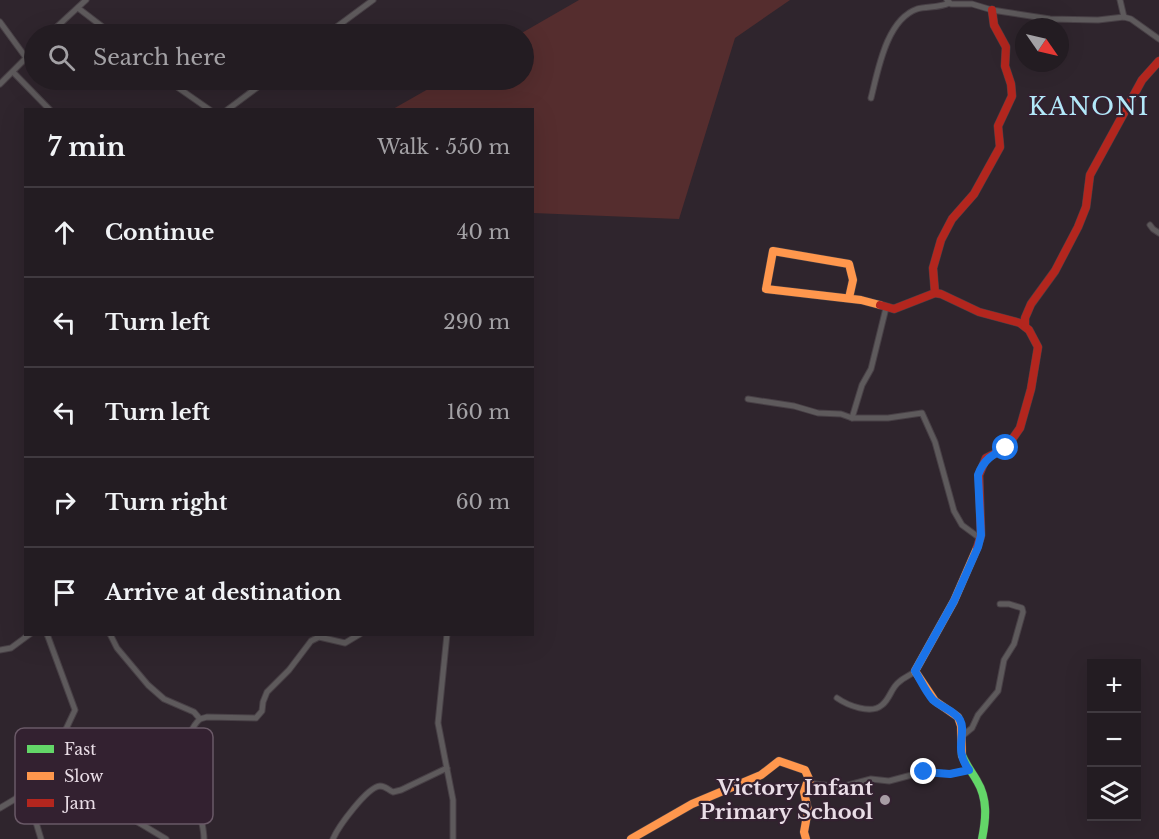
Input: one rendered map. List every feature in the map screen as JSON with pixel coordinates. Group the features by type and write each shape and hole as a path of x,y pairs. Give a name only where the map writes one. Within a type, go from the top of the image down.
{"street":[{"path":"60,24 86,0"},
{"path":"341,24 373,0"},
{"path":"1120,0 1124,17"},
{"path":"872,99 884,53 890,37 902,18 917,9 941,6 948,2 972,4 992,10 1050,19 1124,17 1159,39"},
{"path":"78,8 99,24"},
{"path":"935,293 933,268 941,240 952,219 974,194 1000,147 998,126 1012,96 1005,66 1006,47 994,25 992,10"},
{"path":"0,22 24,55"},
{"path":"837,698 848,705 863,708 878,708 884,704 897,682 915,671 954,601 981,539 978,475 986,458 1006,448 1020,428 1026,409 1038,347 1025,326 1024,315 1056,269 1077,228 1085,211 1086,190 1090,176 1142,80 1159,61"},
{"path":"0,84 24,62"},
{"path":"13,72 24,83"},
{"path":"31,90 48,108"},
{"path":"181,90 207,108"},
{"path":"230,108 254,90"},
{"path":"1150,225 1159,233"},
{"path":"849,298 853,280 849,264 773,251 766,289 849,298 886,308 899,309 935,293 949,295 977,311 1025,326"},
{"path":"852,418 862,385 871,369 886,308"},
{"path":"748,399 794,406 818,413 841,414 852,418 888,418 922,413 935,442 954,511 962,525 981,539"},
{"path":"960,738 972,728 978,715 998,691 1004,660 1014,644 1023,612 1022,608 1000,604"},
{"path":"0,650 11,648 27,636"},
{"path":"48,636 75,710 66,728"},
{"path":"111,636 117,648 148,685 164,699 194,712 200,719"},
{"path":"193,728 200,719 256,718 260,715 267,692 289,670 313,637 345,643 357,636"},
{"path":"447,636 438,723 453,800 453,839"},
{"path":"915,671 931,698 959,718 962,725 960,738 962,756 979,784 985,802 984,837"},
{"path":"631,839 692,804 761,776 779,761 805,770 810,781 804,792 808,810 804,832 806,839"},
{"path":"333,839 371,789 379,786 393,792 401,790 447,768"},
{"path":"807,783 841,787 871,779 889,781 924,772 950,774 969,770"},
{"path":"0,808 15,798"},
{"path":"36,824 41,839"},
{"path":"141,824 166,839"}],"shaded area":[{"path":"579,0 790,0 735,38 679,219 534,213 534,108 395,108 426,90 534,90 534,26"}],"traffic: fast":[{"path":"962,755 983,795 985,817 982,839"}],"traffic: slow":[{"path":"849,298 853,280 849,264 773,251 766,289 861,300 880,305"},
{"path":"962,755 961,726 958,717 935,701 915,671 954,601 977,548"},
{"path":"631,839 692,804 761,775 779,761 805,770 810,781 804,792 808,810 804,832 806,839"}],"traffic: jam":[{"path":"935,293 933,268 941,240 952,219 974,194 1000,147 998,126 1012,96 1005,66 1006,47 994,25 992,10"},
{"path":"1025,326 1025,318 1031,304 1055,271 1078,227 1086,207 1090,175 1142,80 1159,61"},
{"path":"880,305 894,309 935,293 941,294 979,312 1020,323 1029,330 1038,347 1031,389 1020,428 1006,448 986,458 979,475 981,535 977,548"}],"place":[{"name":"Victory Infant Primary School","path":"885,800"}],"district":[{"name":"KANONI","path":"1089,106"}],"route":[{"path":"924,772 950,774 969,770 960,749 962,725 959,718 931,698 915,671 954,601 978,547 981,535 978,475 983,462 986,458 1006,448"}]}
